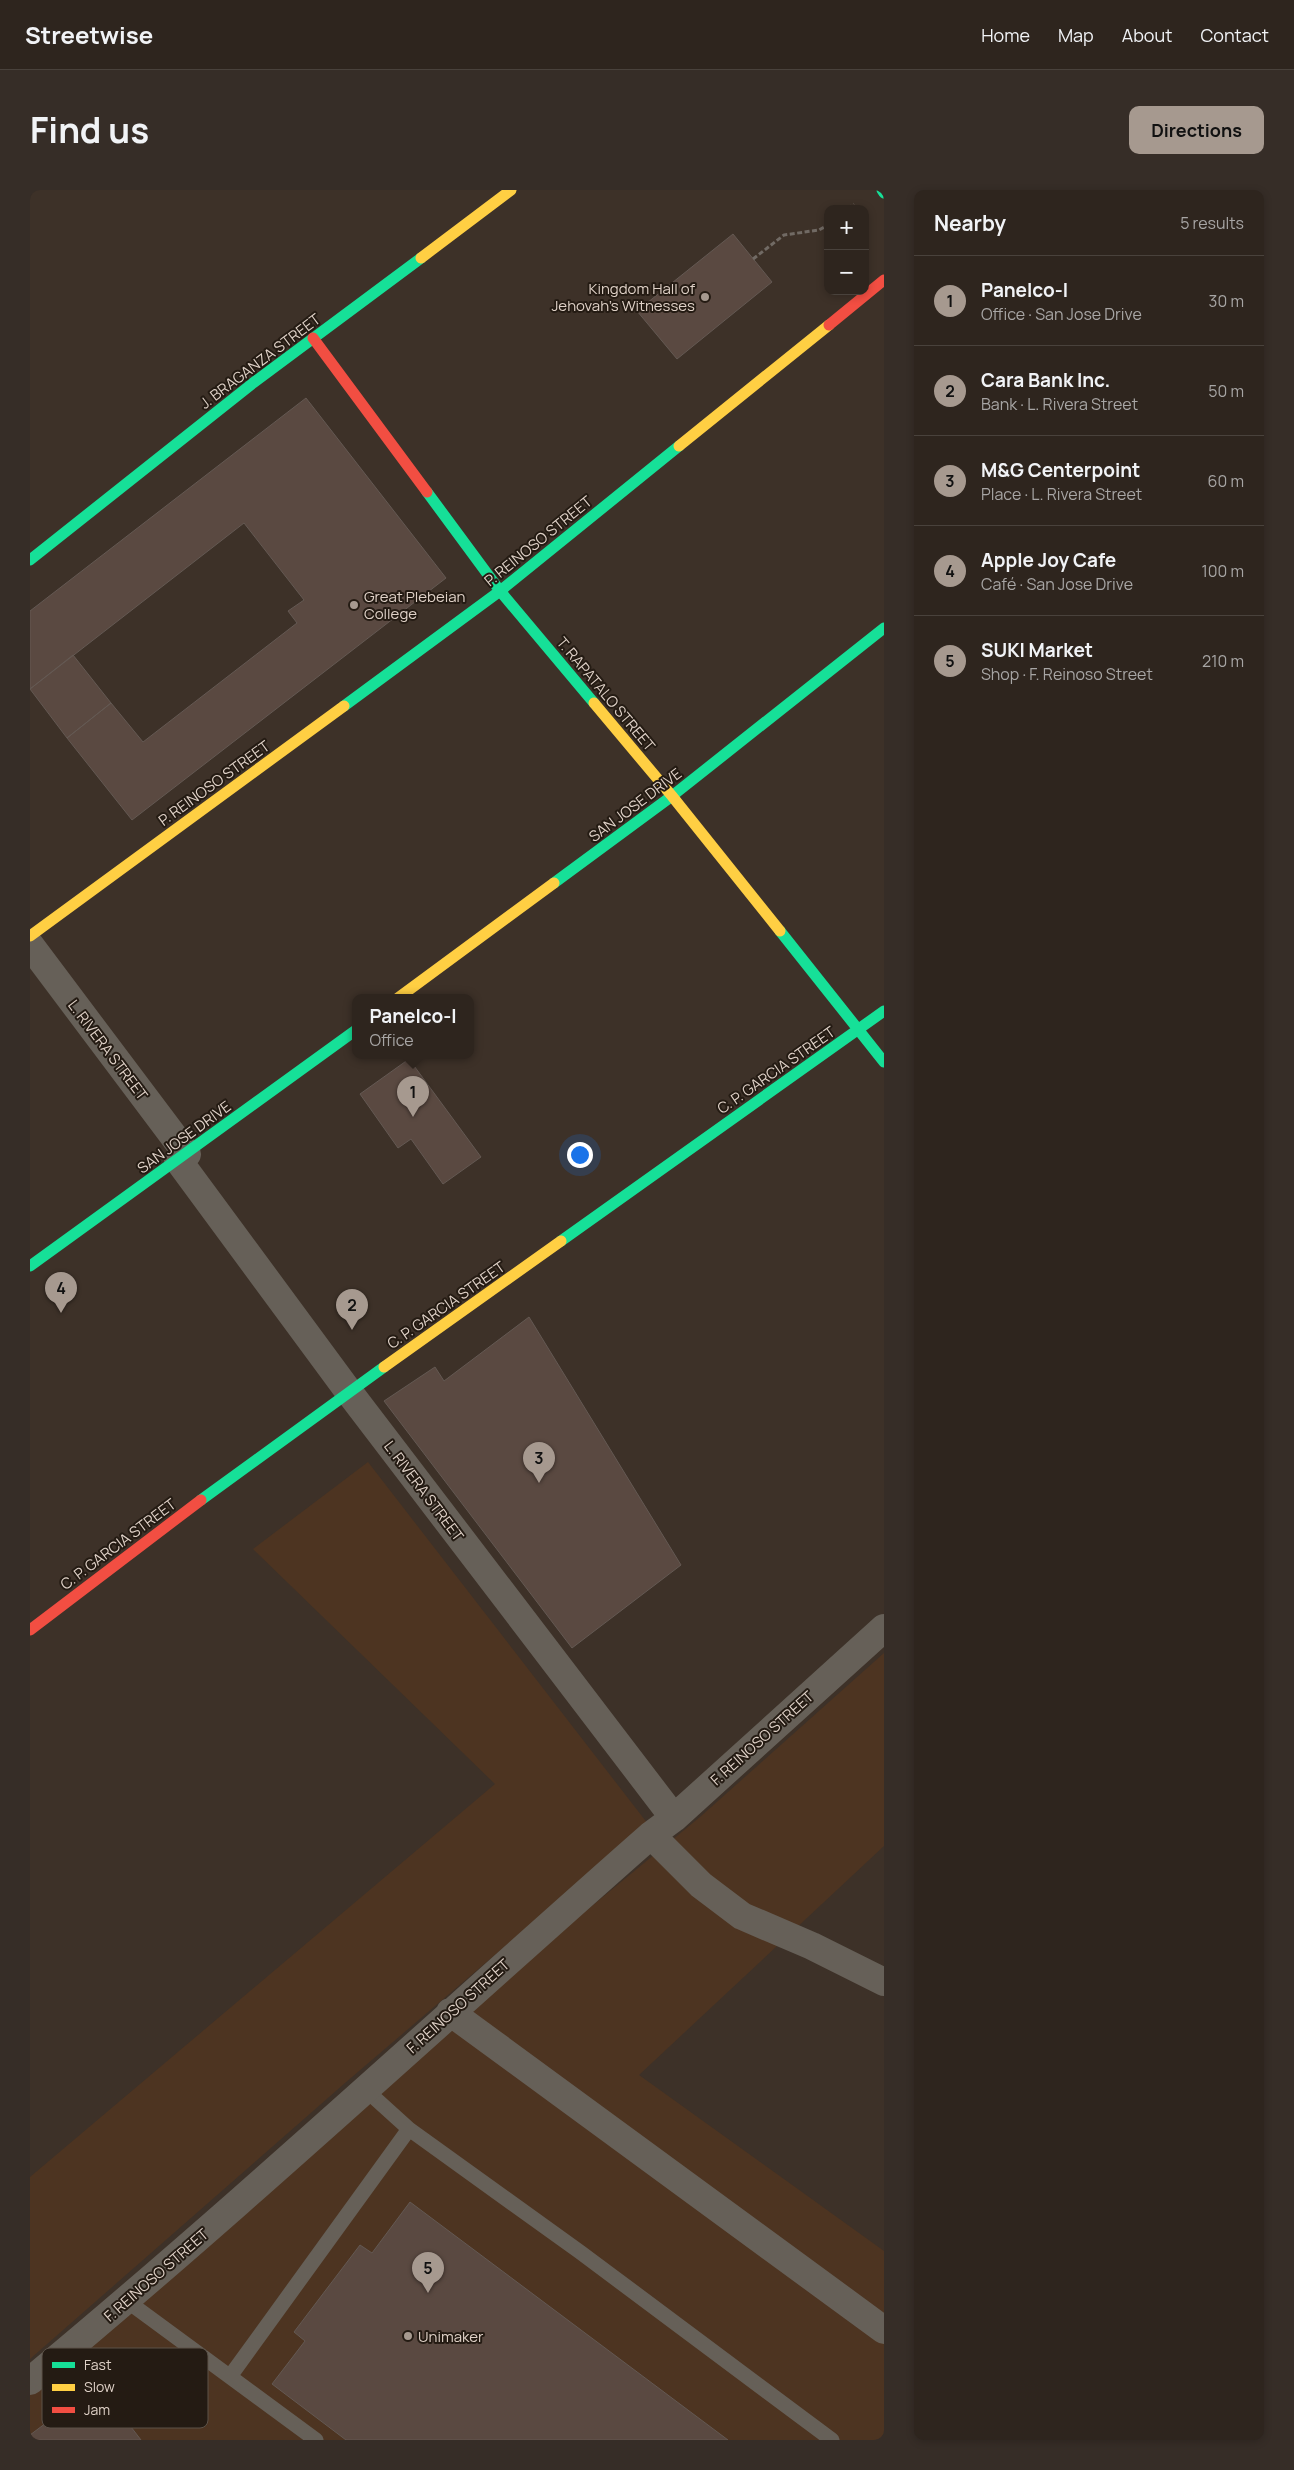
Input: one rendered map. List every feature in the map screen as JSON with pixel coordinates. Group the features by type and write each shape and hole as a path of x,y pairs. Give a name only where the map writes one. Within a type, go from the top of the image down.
{"street":[{"name":"J. BRAGANZA STREET","path":"30,560 313,338 511,190"},
{"name":"P. REINOSO STREET","path":"30,936 500,591 884,280"},
{"name":"T. RAPATALO STREET","path":"313,338 500,591 672,796 884,1062"},
{"name":"SAN JOSE DRIVE","path":"403,994 672,796 884,628"},
{"name":"L. RIVERA STREET","path":"30,945 102,1043 349,1392 674,1818"},
{"name":"C. P. GARCIA STREET","path":"30,1630 237,1472 884,1011"},
{"name":"SAN JOSE DRIVE","path":"30,1266 352,1033"},
{"name":"F. REINOSO STREET","path":"70,2348 128,2300 367,2091 450,2012 651,1835 674,1818 884,1628"},
{"path":"651,1835 701,1885 742,1916 812,1946 884,1982"},
{"path":"450,2012 884,2330"},
{"name":"F. REINOSO STREET","path":"30,2381 42,2371"}],"lane":[{"path":"367,2091 409,2129 580,2252 832,2440"},
{"path":"231,2375 409,2129"},
{"path":"128,2300 194,2348"},
{"path":"208,2358 316,2440"}],"path":[{"path":"753,259 784,236 819,230 824,227"}],"shaded area":[{"path":"368,1462 648,1824 345,2083 30,2359 30,2177 495,1784 253,1549"},
{"path":"884,1653 884,1846 639,2075 884,2251 884,2440 30,2440 30,2381 42,2371 42,2428 208,2428 208,2348 68,2348 367,2091 700,1817"}],"building":[{"name":"Kingdom Hall of Jehovah's Witnesses","path":"733,234 772,282 677,359 637,311"},
{"name":"Great Plebeian College","path":"306,398 446,578 132,820 67,738 111,703 143,742 297,623 288,611 304,600 244,523 30,689 30,611"},
{"path":"73,655 111,703 67,738 30,689"},
{"path":"409,1059 481,1157 443,1184 411,1139 398,1148 360,1094"},
{"path":"529,1317 681,1565 572,1648 384,1401 435,1367 444,1381"},
{"path":"410,2202 728,2440 346,2440 272,2384 305,2341 294,2332 360,2245 372,2253"},
{"path":"42,2426 42,2428 132,2428 141,2440 30,2440 30,2435"}],"traffic: fast":[{"path":"30,560 253,383 421,258"},
{"path":"344,706 500,591 679,446"},
{"path":"427,492 500,591 594,703"},
{"path":"554,883 672,796 884,628"},
{"path":"780,931 884,1062"},
{"path":"561,1241 884,1011"},
{"path":"30,1266 352,1033"},
{"path":"201,1500 384,1367"}],"traffic: slow":[{"path":"421,258 511,190"},
{"path":"679,446 829,325"},
{"path":"594,703 672,796 780,931"},
{"path":"30,936 344,706"},
{"path":"403,994 554,883"},
{"path":"384,1367 561,1241"}],"traffic: jam":[{"path":"829,325 884,280"},
{"path":"313,338 427,492"},
{"path":"30,1630 201,1500"}],"place":[{"name":"Kingdom Hall of Jehovah's Witnesses","path":"705,297"},
{"name":"Great Plebeian College","path":"354,605"},
{"name":"Panelco-I","path":"413,1117"},
{"name":"Apple Joy Cafe","path":"61,1313"},
{"name":"Cara Bank Inc.","path":"352,1330"},
{"name":"M&G Centerpoint","path":"539,1483"},
{"name":"SUKI Market","path":"428,2293"},
{"name":"Unimaker","path":"408,2336"}]}
